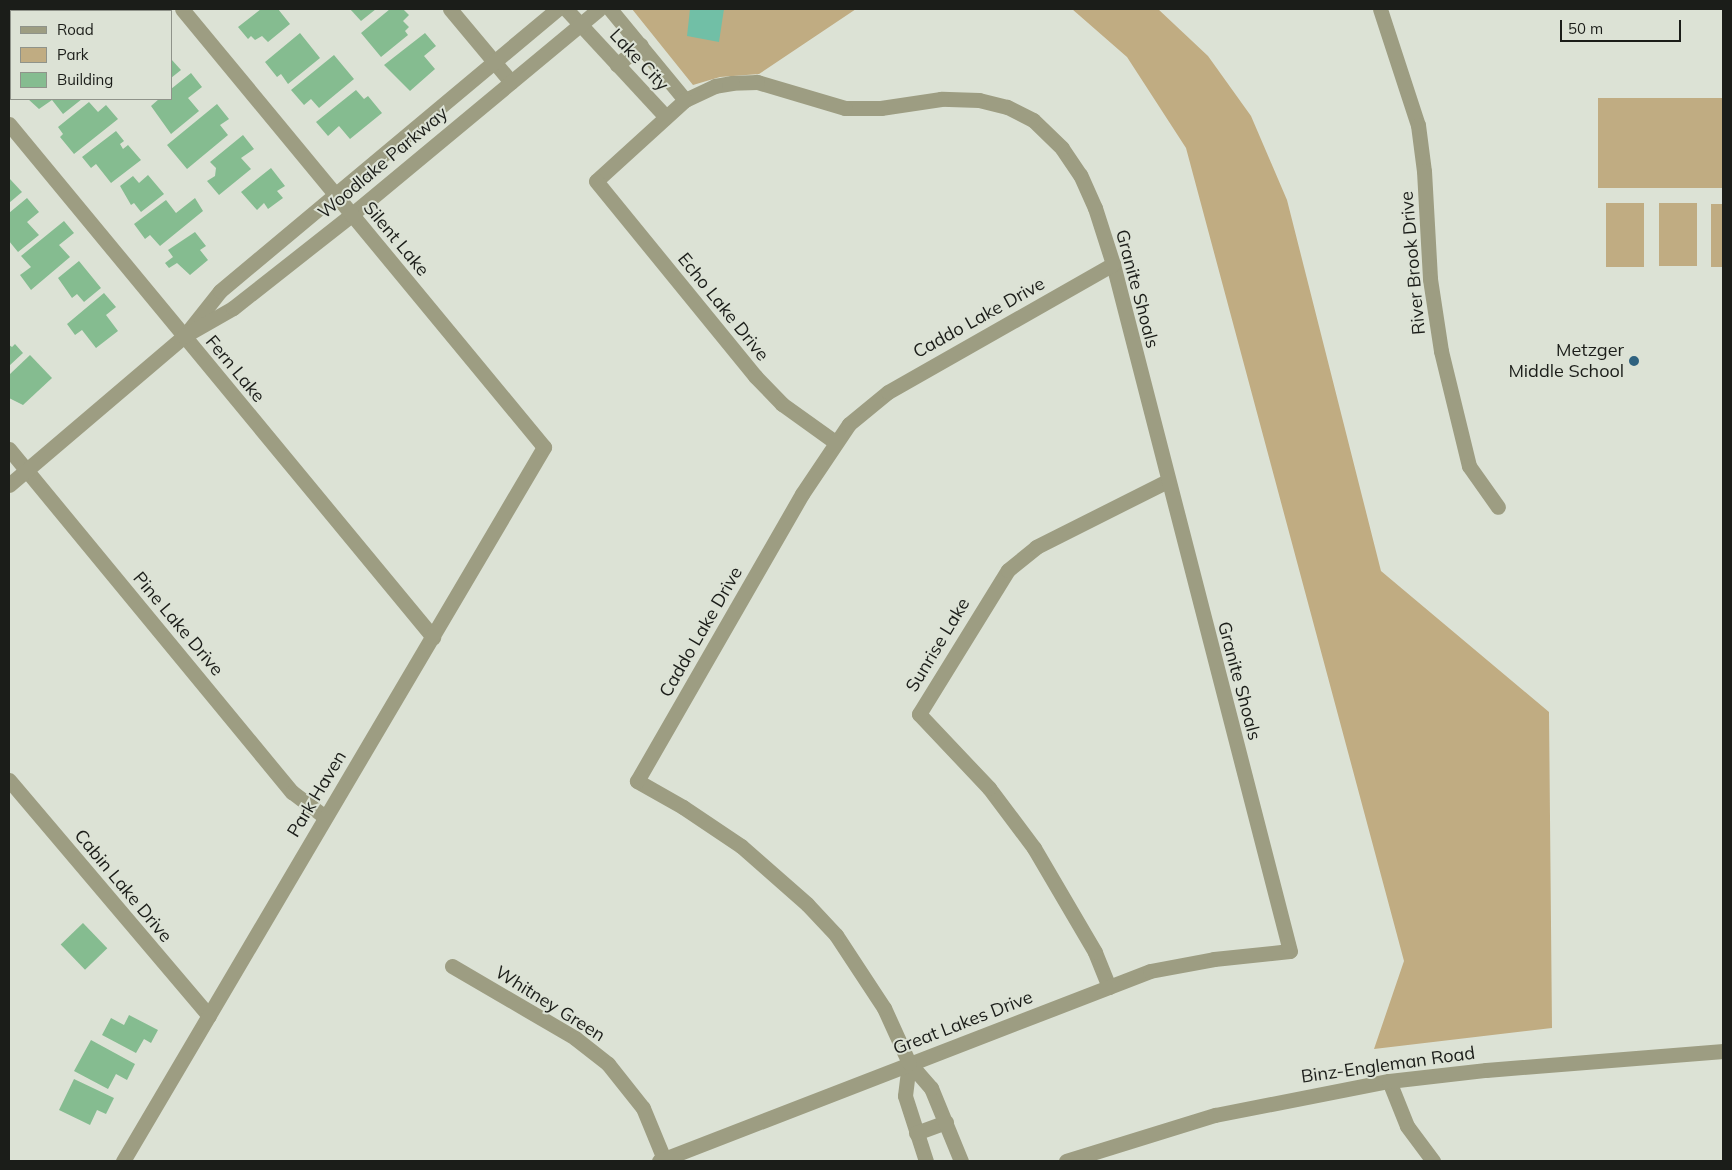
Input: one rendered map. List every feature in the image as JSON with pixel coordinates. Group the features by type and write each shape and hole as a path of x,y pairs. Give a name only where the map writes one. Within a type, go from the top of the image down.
{"street":[{"name":"Silent Lake","path":"182,9 544,447"},
{"path":"450,9 511,82"},
{"name":"Woodlake Parkway","path":"9,484 184,336 220,292 334,194 557,9"},
{"name":"Lake City","path":"566,9 665,116"},
{"name":"Woodlake Parkway","path":"184,336 233,308 351,215 599,9"},
{"name":"Lake City","path":"610,9 685,100"},
{"name":"River Brook Drive","path":"1380,9 1418,125 1424,171 1430,279 1443,360 1469,466 1498,506"},
{"path":"617,65 641,45"},
{"name":"Granite Shoals","path":"596,181 665,116 685,100 714,86 757,82 845,108 880,108 958,99 1007,107 1033,120 1062,148 1080,175 1095,208 1114,264 1167,481 1290,951"},
{"name":"Fern Lake","path":"9,124 433,637"},
{"name":"Echo Lake Drive","path":"596,181 756,376 782,404 835,442"},
{"name":"Caddo Lake Drive","path":"961,1161 931,1088 909,1063 884,1008 836,935 772,871 714,826 636,781 835,442 849,424 888,392 1114,264"},
{"name":"Park Haven","path":"123,1161 544,447"},
{"name":"Pine Lake Drive","path":"9,449 292,792 325,817"},
{"name":"Sunrise Lake","path":"1110,987 1095,952 1034,848 989,788 919,714 1008,570 1036,547 1167,481"},
{"name":"Cabin Lake Drive","path":"9,780 209,1016"},
{"name":"Great Lakes Drive","path":"661,1160 909,1063 1110,987 1175,965 1290,951"},
{"name":"Whitney Green","path":"452,966 575,1038 608,1064 643,1108 661,1160"},
{"name":"Binz-Engleman Road","path":"1066,1161 1215,1116 1389,1082 1516,1067 1723,1051"},
{"path":"909,1063 905,1096 926,1161"},
{"path":"1389,1082 1407,1126 1433,1161"},
{"path":"916,1133 946,1122"}],"green space":[{"path":"632,9 856,9 759,74 720,77 693,85"},
{"path":"1072,9 1158,9 1208,56 1251,116 1287,200 1381,571 1549,712 1552,1028 1374,1049 1404,961 1186,148 1127,57"},
{"path":"1598,98 1723,98 1723,188 1598,188"},
{"path":"1606,203 1644,203 1644,267 1606,267"},
{"path":"1659,203 1697,203 1697,266 1659,266"},
{"path":"1711,204 1723,204 1723,267 1711,267"}],"shaded area":[{"path":"690,9 724,9 719,42 687,36"}],"building":[{"path":"9,9 17,10 10,10 9,49"},
{"path":"78,9 123,9 123,10"},
{"path":"261,9 278,9 290,24 268,42 262,36 255,40 251,36 248,39 238,27"},
{"path":"350,9 376,9 361,21"},
{"path":"390,9 403,9 409,15 403,21 409,27 405,31 408,35 381,57 361,33"},
{"path":"300,33 320,58 288,84 281,74 277,77 265,62"},
{"path":"425,33 436,46 424,56 435,69 410,91 384,65"},
{"path":"334,55 354,79 319,108 311,99 304,105 291,90"},
{"path":"172,60 181,70 172,77"},
{"path":"191,73 202,87 188,98 199,111 171,134 151,106 158,100 172,100 172,88"},
{"path":"356,90 364,99 368,96 382,113 350,139 339,126 328,136 316,122"},
{"path":"29,100 52,100 39,109"},
{"path":"52,100 81,100 63,114"},
{"path":"89,102 98,112 106,105 118,119 74,154 60,137 63,134 58,127"},
{"path":"217,104 229,119 220,125 228,135 187,169 167,145"},
{"path":"116,131 124,141 120,144 123,149 128,145 141,160 111,183 96,164 91,168 82,157"},
{"path":"243,135 254,149 241,158 251,169 219,195 207,181 215,176 216,168 210,162"},
{"path":"271,168 285,186 277,191 283,198 268,209 264,203 257,210 241,192"},
{"path":"148,175 164,194 141,212 134,203 131,205 120,186 133,176 139,183"},
{"path":"9,178 22,192 9,203"},
{"path":"27,198 39,212 27,222 39,235 18,252 9,241 9,213"},
{"path":"195,198 203,211 160,246 150,235 145,239 134,224 166,200 176,213"},
{"path":"64,221 74,233 59,245 70,257 31,290 20,275 31,267 21,256"},
{"path":"195,232 206,246 200,250 208,260 190,275 177,263 169,268 165,263 173,257 168,250"},
{"path":"79,261 101,288 84,302 77,294 72,298 58,278"},
{"path":"104,293 116,307 106,315 118,331 96,348 82,330 75,335 67,324"},
{"path":"15,344 23,353 9,366 9,345 12,347"},
{"path":"30,355 52,378 23,405 9,398 9,375"},
{"path":"83,923 107,948 85,970 61,945"},
{"path":"129,1015 158,1030 151,1043 144,1039 136,1053 102,1035 111,1018 124,1025"},
{"path":"91,1040 135,1064 127,1080 116,1074 108,1089 74,1071"},
{"path":"74,1079 114,1098 106,1114 97,1110 90,1125 59,1110"}],"place":[{"name":"Metzger Middle School","path":"1634,361"}]}
